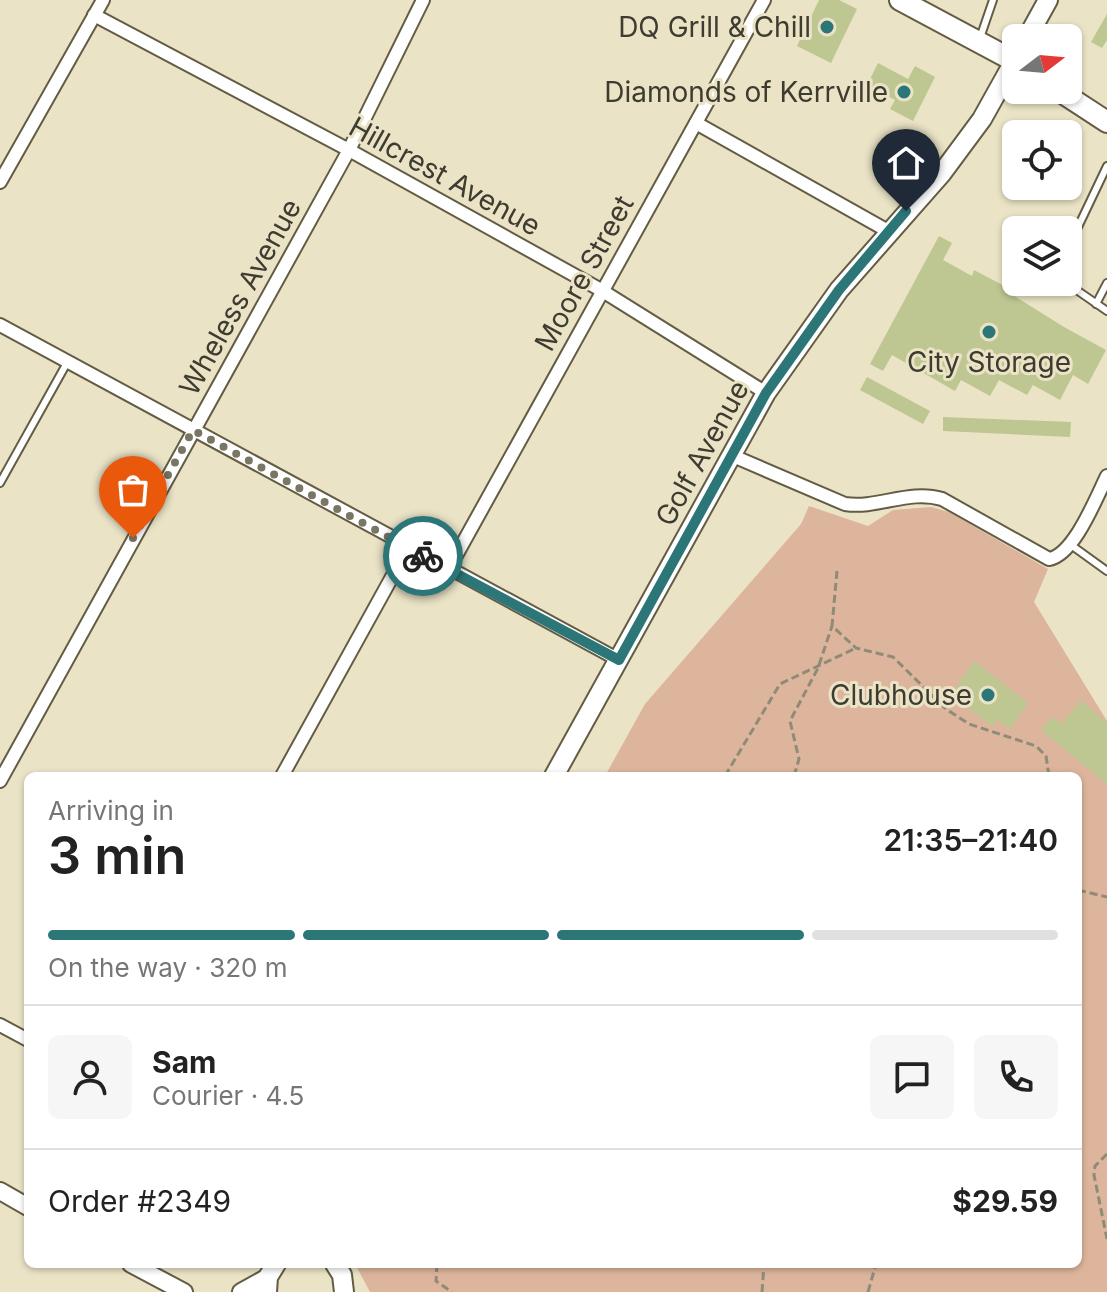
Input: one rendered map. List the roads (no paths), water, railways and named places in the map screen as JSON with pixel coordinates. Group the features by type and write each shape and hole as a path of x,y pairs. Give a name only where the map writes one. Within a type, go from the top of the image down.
{"main road":[{"path":"900,0 1002,54"},
{"path":"1035,24 1048,0"},
{"name":"Golf Avenue","path":"556,772 766,393 839,290 942,173 982,119 1002,84"},
{"path":"1079,104 1107,122"},
{"path":"337,1268 346,1289"}],"street":[{"path":"0,182 103,0"},
{"name":"Wheless Avenue","path":"0,781 349,150 423,0"},
{"name":"Moore Street","path":"448,570 764,0"},
{"name":"Hillcrest Avenue","path":"94,15 349,150 601,290 766,393"},
{"path":"696,123 888,231"},
{"path":"0,325 619,660"},
{"path":"733,456 845,504 859,506 928,495 942,499 1049,559 1056,558 1071,545 1107,476"},
{"path":"284,772 408,548"},
{"path":"0,1025 24,1038"},
{"path":"0,1191 24,1205"},
{"path":"139,1268 184,1292"},
{"path":"241,1292 270,1278"}],"lane":[{"path":"979,41 993,0"},
{"path":"1082,219 1107,166"},
{"path":"1096,304 1107,283"},
{"path":"1082,294 1107,311"},
{"path":"0,483 68,361"},
{"path":"1071,545 1107,571"}],"place":[{"name":"DQ Grill & Chill","path":"827,27"},
{"name":"Diamonds of Kerrville","path":"904,92"},
{"name":"City Storage","path":"989,332"},
{"name":"Clubhouse","path":"988,695"}]}
